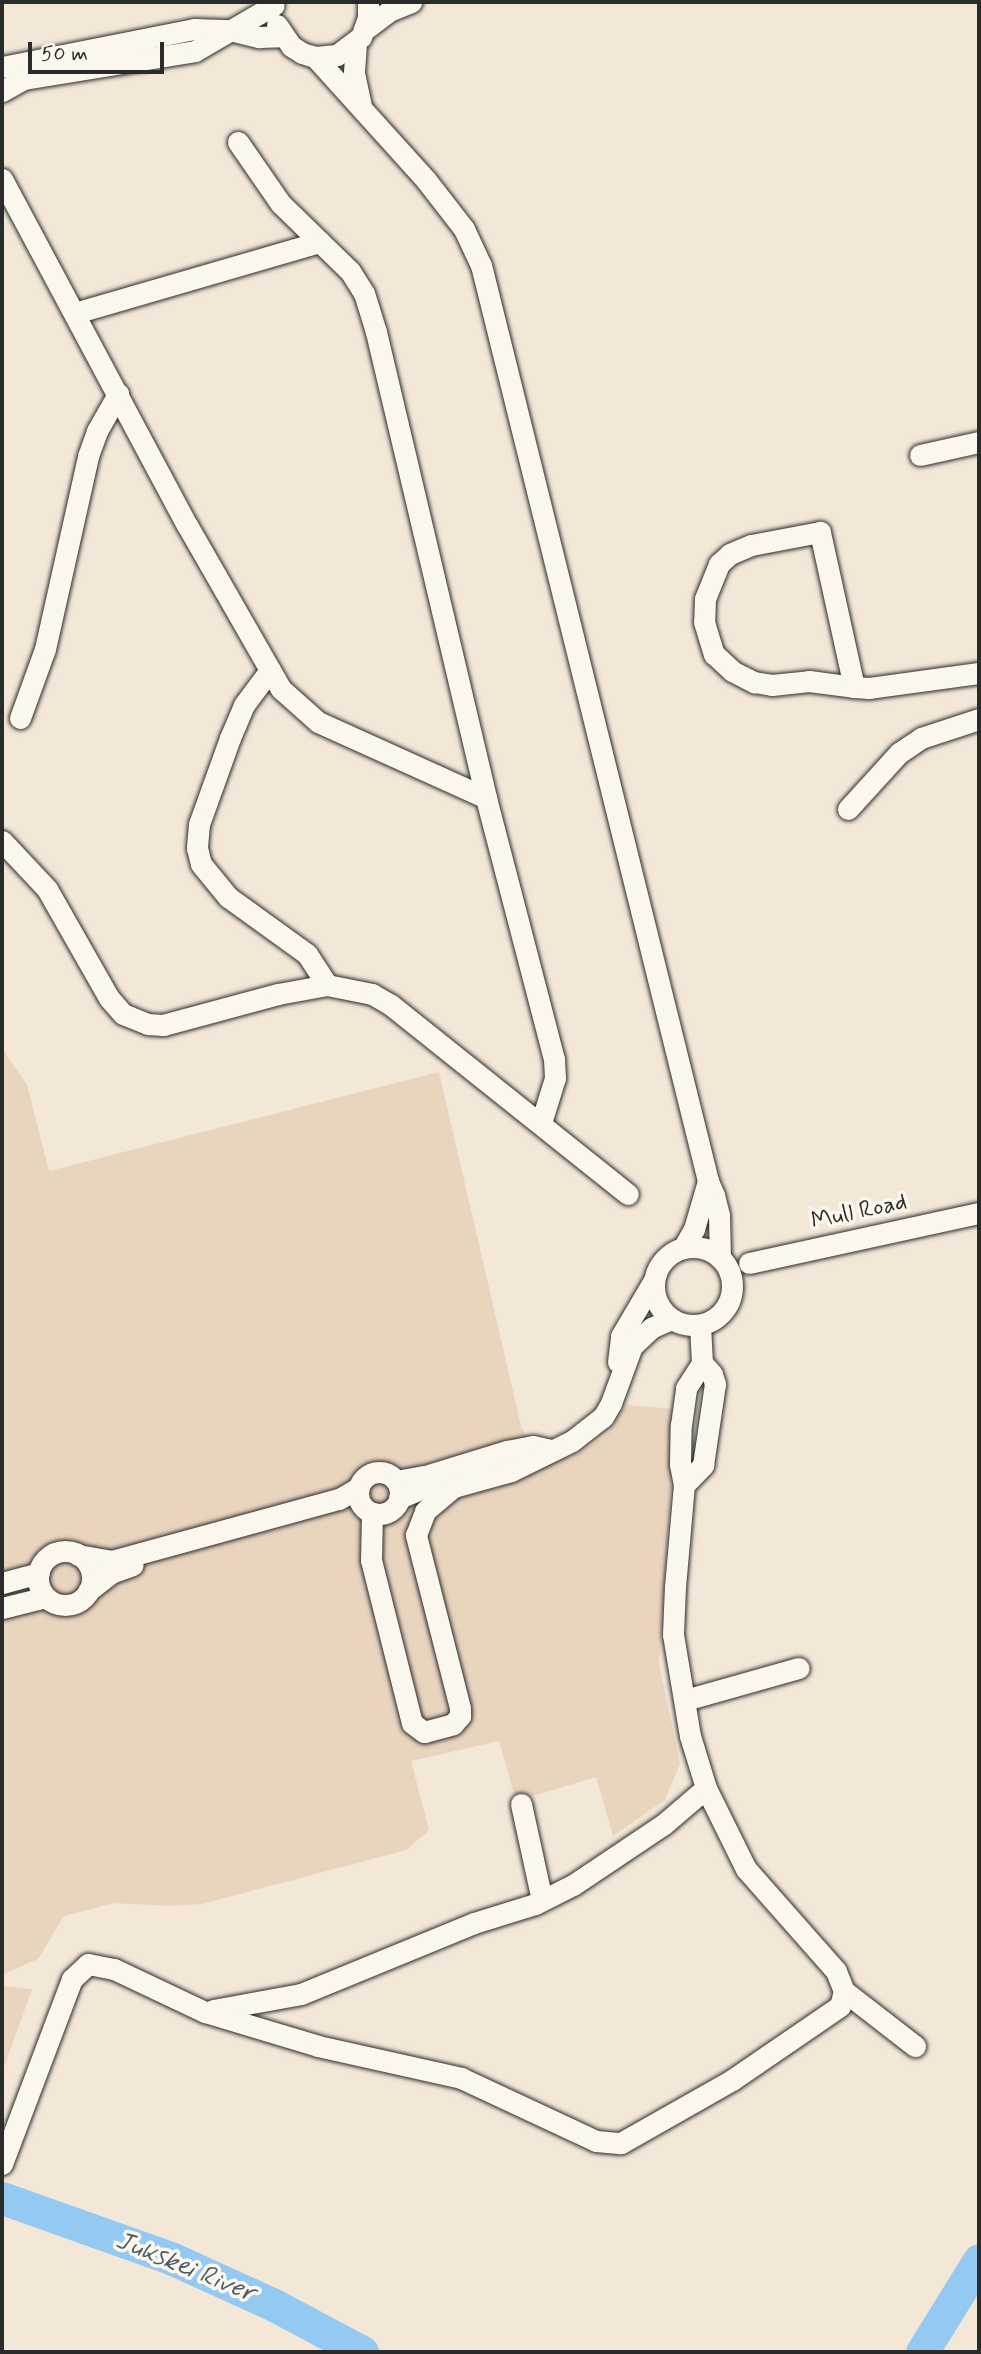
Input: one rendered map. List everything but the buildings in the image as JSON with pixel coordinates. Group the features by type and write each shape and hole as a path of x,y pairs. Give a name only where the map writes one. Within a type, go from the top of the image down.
{"street":[{"path":"361,106 354,73 368,2"},
{"path":"315,57 337,55 389,11 411,2"},
{"path":"2,91 24,79 195,51 275,3"},
{"path":"275,3 275,21 282,36 291,46 315,57 361,106 464,229 481,265 708,1181 719,1215 720,1258"},
{"path":"2,67 194,30 230,30 259,37 282,36"},
{"path":"239,142 281,204 350,271 363,293 376,332 486,799 554,1059 555,1078 541,1123"},
{"path":"2,179 270,670 298,707 318,722 486,799"},
{"path":"75,313 320,242"},
{"path":"20,718 45,649 88,456 97,431 118,394"},
{"path":"920,455 979,442"},
{"path":"855,687 820,532 751,545 730,554 719,564 705,599 705,622 715,654 732,671 754,682 772,685 809,681 855,687 869,688 979,673"},
{"path":"270,670 244,705 230,738 200,824 197,848 201,864 228,897 307,954 327,985"},
{"path":"848,809 899,753 921,738 979,719"},
{"path":"2,841 47,889 109,998 123,1014 133,1020 163,1025 278,994 327,985 372,994 391,1004 628,1194"},
{"path":"621,1370 617,1351 621,1336 664,1260 683,1248 694,1229 708,1181"},
{"name":"Mull Road","path":"749,1263 979,1213"},
{"path":"654,1280 657,1302 671,1320 685,1325 700,1325 721,1313 732,1291 727,1267 720,1258 696,1247 683,1248"},
{"path":"398,1493 433,1486 454,1487 511,1471 572,1441 603,1418 611,1403 621,1370 639,1337 671,1320"},
{"path":"700,1325 702,1363 686,1388 680,1464 684,1485 673,1634 690,1736 706,1788 746,1869 836,1971 844,1991 915,2046"},
{"path":"364,1503 117,1570 72,1604 58,1604 46,1597 39,1585 42,1564 52,1555 65,1551 111,1561 339,1499 364,1503 387,1512 398,1493 425,1476 507,1451 533,1446 550,1450"},
{"path":"375,1472 387,1473 416,1535 460,1712 453,1724 424,1732 412,1723 371,1560 364,1503 364,1477 375,1472"},
{"path":"416,1535 425,1511 454,1487"},
{"path":"78,1555 91,1571 88,1591"},
{"path":"2,1583 39,1573"},
{"path":"2,1608 46,1597"},
{"path":"685,1700 799,1668"},
{"path":"205,2012 301,1994 474,1923 542,1900 573,1885 664,1824 706,1788"},
{"path":"521,1804 542,1900"},
{"path":"2,2164 72,1979 88,1964 114,1969 205,2012 318,2046 461,2078 596,2141 621,2143 732,2080 839,2006 844,1991"}],"shaded area":[{"path":"2,1049 27,1085 49,1171 439,1072 521,1426 543,1467 580,1453 608,1433 626,1405 676,1409 659,1664 680,1764 665,1800 613,1836 596,1777 516,1801 499,1741 411,1761 429,1830 406,1850 202,1904 167,1906 114,1903 64,1916 38,1959 3,1974 2,1986"},
{"path":"2,1986 32,1989 4,2067 2,2066"}],"waterway":[{"name":"Jukskei River","path":"2,2198 173,2259 274,2305 362,2352"},
{"name":"Jukskei River","path":"922,2352 979,2260"}]}
